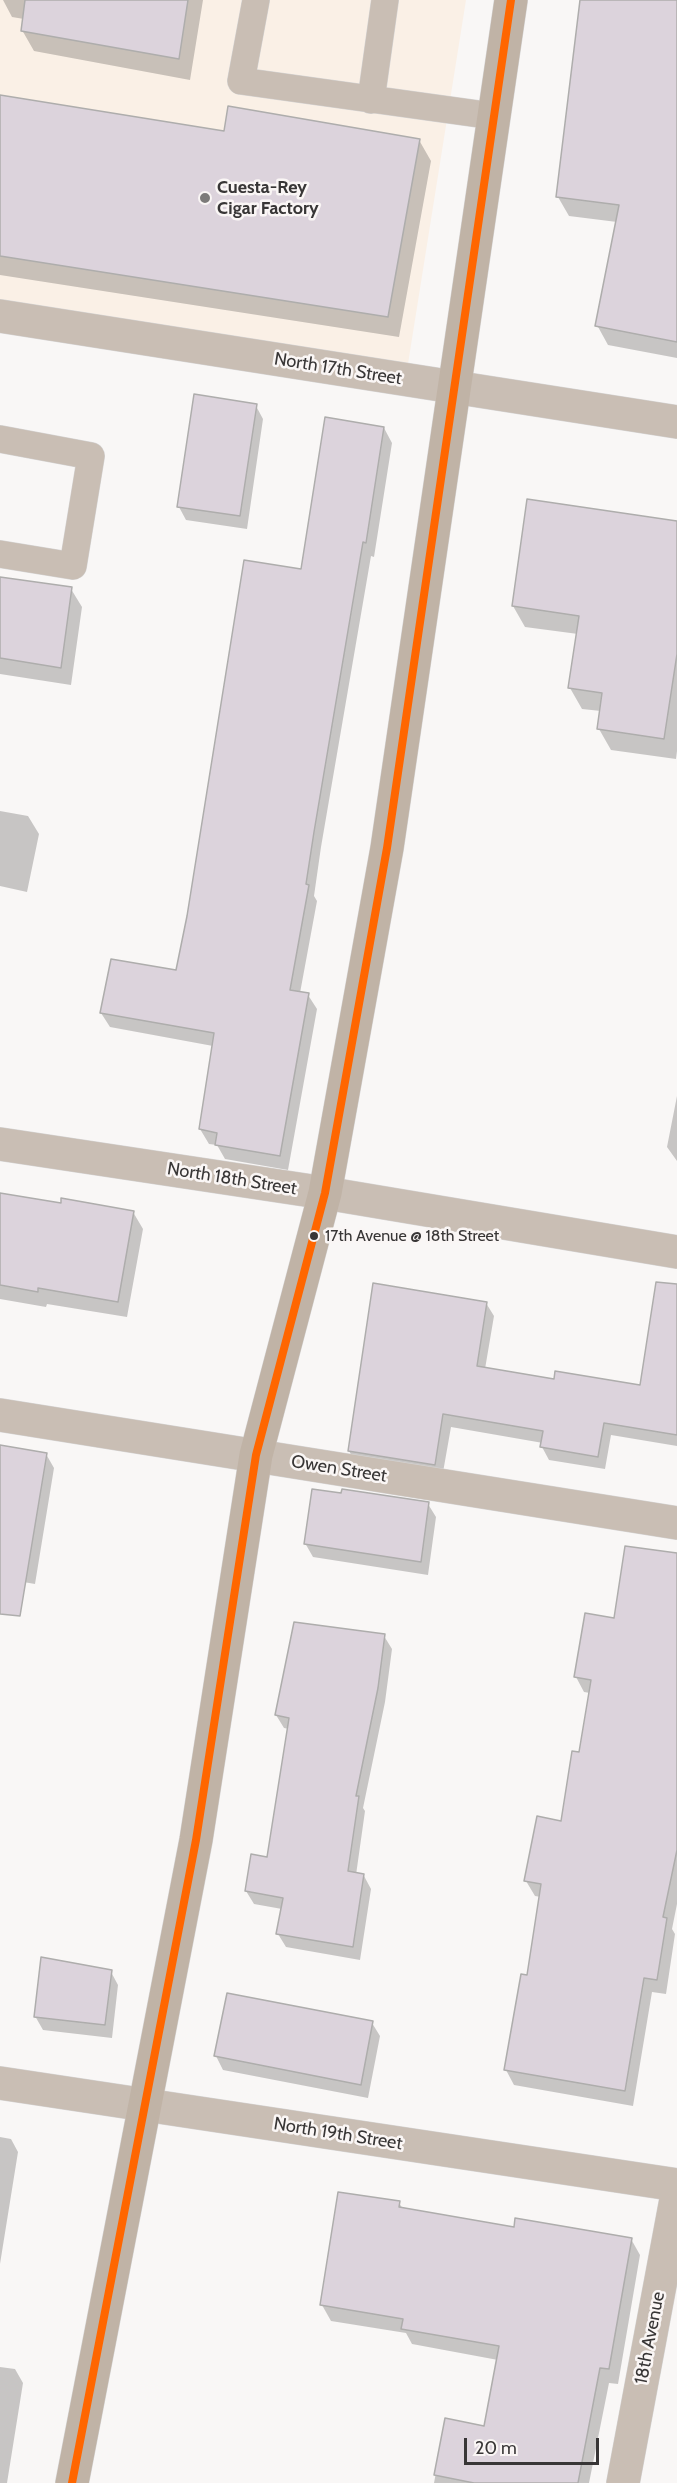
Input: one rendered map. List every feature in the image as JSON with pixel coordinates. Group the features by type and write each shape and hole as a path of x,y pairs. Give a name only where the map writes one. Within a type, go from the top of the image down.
{"main road":[{"path":"72,2483 195,1840 256,1455 325,1193 387,848 511,0"}],"street":[{"name":"North 17th Street","path":"0,316 677,422"},
{"name":"North 18th Street","path":"0,1144 325,1193 677,1252"},
{"name":"Owen Street","path":"0,1415 677,1523"},
{"name":"North 19th Street","path":"0,2083 677,2185"},
{"name":"18th Avenue","path":"623,2483 677,2194"}],"lane":[{"path":"256,0 242,81 493,116"},
{"path":"370,100 385,0"},
{"path":"0,439 91,456 73,566 0,554"}],"shaded area":[{"path":"0,0 466,0 407,370 0,305"}],"building":[{"path":"25,0 188,0 179,59 21,31"},
{"path":"580,0 677,0 677,342 595,326 619,205 556,197"},
{"name":"Cuesta-Rey Cigar Factory","path":"0,95 224,131 228,106 420,139 388,317 0,256"},
{"path":"194,394 257,404 240,516 177,507"},
{"path":"325,417 384,427 366,543 363,542 314,832 306,884 309,885 290,990 309,993 280,1156 215,1145 217,1133 199,1129 214,1033 100,1013 111,959 176,970 187,916 244,560 301,569"},
{"path":"527,499 677,521 677,654 664,739 597,729 602,693 568,688 579,616 512,606"},
{"path":"0,577 72,587 61,668 0,658"},
{"path":"0,1193 61,1203 61,1198 134,1211 118,1302 38,1288 38,1292 0,1285"},
{"path":"656,1282 677,1284 677,1435 604,1423 598,1457 540,1447 543,1431 443,1414 435,1465 348,1451 373,1283 487,1302 477,1366 554,1379 555,1371 640,1385"},
{"path":"0,1445 47,1453 20,1616 0,1614"},
{"path":"312,1489 341,1493 342,1489 429,1502 421,1562 304,1544"},
{"path":"625,1546 677,1553 677,1850 663,1917 667,1918 657,1980 644,1978 625,2091 504,2070 521,1974 527,1975 541,1884 524,1881 537,1816 561,1821 572,1751 579,1752 591,1680 574,1677 585,1613 614,1618"},
{"path":"294,1622 385,1634 378,1688 356,1796 359,1796 348,1871 364,1874 353,1947 276,1934 283,1898 245,1891 251,1854 267,1857 289,1718 275,1715"},
{"path":"41,1957 112,1970 105,2025 34,2017"},
{"path":"227,1993 373,2021 361,2085 214,2056"},
{"path":"338,2192 400,2201 399,2207 514,2227 515,2218 632,2238 609,2369 600,2368 578,2483 474,2483 434,2475 445,2418 484,2426 499,2346 401,2329 403,2319 320,2305"}],"transit line":[{"path":"72,2483 196,1840 256,1455 325,1193 387,848 511,0"}],"place":[{"name":"Cuesta-Rey Cigar Factory","path":"205,198"},
{"name":"17th Avenue @ 18th Street","path":"314,1236"}]}
